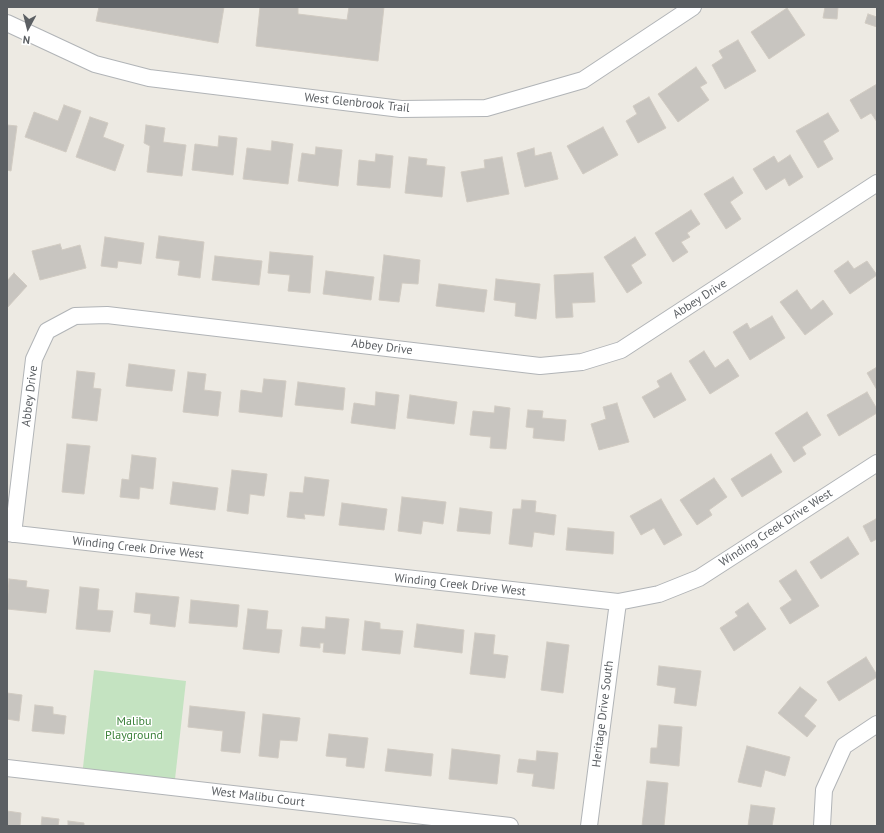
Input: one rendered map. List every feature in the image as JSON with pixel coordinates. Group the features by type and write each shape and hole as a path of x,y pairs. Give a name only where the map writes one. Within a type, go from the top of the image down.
{"street":[{"name":"West Glenbrook Trail","path":"7,23 95,64 149,78 401,109 486,108 583,80 693,7"},
{"name":"Abbey Drive","path":"10,534 34,360 48,332 75,316 107,315 540,366 582,362 621,350 877,183"},
{"name":"Winding Creek Drive West","path":"10,534 618,602 659,594 699,578 877,464"},
{"name":"Heritage Drive South","path":"589,826 618,602"},
{"path":"822,826 824,790 844,746 877,724"},
{"name":"West Malibu Court","path":"7,768 510,826"}],"green space":[{"name":"Malibu Playground","path":"94,670 186,681 174,788 82,776"}],"building":[{"path":"99,7 224,7 218,43 96,21"},
{"path":"260,7 298,7 298,14 347,20 349,7 384,7 378,61 256,46"},
{"path":"825,7 838,7 837,19 823,18"},
{"path":"787,8 805,35 769,59 751,32"},
{"path":"868,14 877,17 877,27 865,23"},
{"path":"738,40 756,71 725,89 712,65 723,58 719,51"},
{"path":"696,67 707,83 700,87 709,100 678,122 658,94"},
{"path":"877,84 877,122 871,113 861,119 850,100"},
{"path":"649,97 666,128 638,143 626,121 637,114 633,106"},
{"path":"64,105 81,111 66,152 25,137 34,112 58,121"},
{"path":"828,113 839,131 823,141 833,159 818,168 796,131"},
{"path":"90,117 108,123 103,137 124,145 115,171 76,157"},
{"path":"7,125 17,126 11,171 7,170"},
{"path":"146,125 165,128 163,142 186,145 182,176 147,172 150,146 144,143"},
{"path":"603,127 618,155 583,174 567,146"},
{"path":"219,136 237,138 233,175 192,170 195,144 218,147"},
{"path":"272,141 293,144 288,184 243,179 247,148 271,151"},
{"path":"316,147 342,150 338,186 298,181 302,153 315,155"},
{"path":"534,148 535,156 551,152 558,179 525,187 517,153"},
{"path":"376,154 393,156 390,188 357,185 359,160 375,162"},
{"path":"790,155 803,177 789,186 785,178 766,190 753,169 774,156 778,163"},
{"path":"409,157 427,159 426,165 445,167 442,197 405,193"},
{"path":"502,157 509,194 467,202 461,172 485,168 484,160"},
{"path":"733,177 743,193 730,202 741,219 726,229 704,194"},
{"path":"691,210 700,224 687,233 690,237 681,242 688,252 673,262 655,233"},
{"path":"159,236 204,242 200,278 178,275 180,261 156,258"},
{"path":"105,237 144,243 141,264 118,261 117,268 101,266"},
{"path":"635,237 646,255 631,265 642,283 627,293 604,257"},
{"path":"60,244 62,250 80,245 86,268 40,280 32,251"},
{"path":"270,252 313,256 310,293 288,291 290,275 268,273"},
{"path":"384,255 420,260 418,284 402,283 399,302 379,300"},
{"path":"215,256 262,261 259,285 212,280"},
{"path":"848,261 854,269 867,261 877,275 850,294 834,271"},
{"path":"326,271 374,277 371,300 323,294"},
{"path":"14,273 27,286 7,308 7,281"},
{"path":"593,273 595,302 572,303 573,317 556,318 554,275"},
{"path":"496,279 540,284 536,319 515,316 516,303 494,300"},
{"path":"439,284 487,290 484,312 436,306"},
{"path":"797,290 811,310 823,300 833,314 805,335 780,302"},
{"path":"772,316 785,338 750,360 733,332 747,323 750,329"},
{"path":"704,351 715,368 728,359 739,376 710,394 689,361"},
{"path":"129,364 175,370 172,391 126,386"},
{"path":"877,367 877,390 867,373"},
{"path":"77,371 95,373 93,388 101,389 97,421 72,418"},
{"path":"188,372 206,374 204,390 221,392 218,416 183,412"},
{"path":"671,373 686,400 654,418 642,397 660,387 657,381"},
{"path":"264,379 286,381 282,417 239,412 241,390 262,393"},
{"path":"298,382 345,388 343,410 295,405"},
{"path":"376,392 399,395 395,429 351,423 354,403 375,406"},
{"path":"867,392 877,409 877,413 839,436 827,415"},
{"path":"410,395 457,402 454,424 407,418"},
{"path":"617,403 629,442 599,450 591,424 606,419 603,407"},
{"path":"495,406 510,408 506,449 490,448 491,437 470,435 473,411 494,413"},
{"path":"528,410 543,411 542,418 566,420 564,441 533,438 534,428 526,427"},
{"path":"807,412 821,435 802,447 806,454 794,462 775,433"},
{"path":"67,444 90,446 84,494 62,492"},
{"path":"771,454 782,472 742,497 731,479"},
{"path":"132,455 156,458 153,489 140,487 139,499 120,497 122,479 129,480"},
{"path":"232,470 267,474 264,496 250,494 248,514 227,511"},
{"path":"305,477 329,480 324,516 304,514 305,519 287,517 290,492 303,493"},
{"path":"714,478 727,497 709,510 712,515 697,525 680,500"},
{"path":"173,482 218,488 215,510 170,504"},
{"path":"402,497 446,502 443,524 423,521 421,534 398,531"},
{"path":"661,499 682,535 664,545 654,528 641,535 630,516"},
{"path":"522,500 536,501 535,512 556,515 554,535 534,532 532,547 509,544 513,509 521,509"},
{"path":"342,503 387,509 384,530 339,525"},
{"path":"460,508 492,512 490,534 457,531"},
{"path":"876,519 877,539 871,542 863,526"},
{"path":"568,528 614,532 613,554 566,550"},
{"path":"848,537 859,554 821,579 810,562"},
{"path":"796,570 819,606 790,624 780,608 792,600 779,581"},
{"path":"9,579 27,581 26,587 49,590 46,613 7,609"},
{"path":"80,587 99,589 97,610 113,611 110,632 76,629"},
{"path":"136,593 179,597 175,627 150,624 151,614 134,612"},
{"path":"191,600 239,605 237,627 189,623"},
{"path":"748,603 766,629 734,651 720,628 738,616 735,612"},
{"path":"248,609 268,611 266,629 282,630 279,653 243,649"},
{"path":"326,617 349,619 345,654 323,652 324,643 320,643 320,648 300,646 302,627 325,629"},
{"path":"365,621 380,623 380,629 403,631 400,654 362,650"},
{"path":"417,624 464,630 462,653 414,647"},
{"path":"475,633 495,635 493,654 508,656 505,678 470,674"},
{"path":"547,642 569,645 563,693 541,690"},
{"path":"866,657 877,677 839,701 827,682"},
{"path":"659,666 701,671 696,706 674,703 676,688 657,685"},
{"path":"800,687 817,700 804,716 816,726 807,737 778,713"},
{"path":"7,693 22,695 19,721 7,719"},
{"path":"35,705 53,707 53,714 66,716 64,734 32,731"},
{"path":"190,706 245,712 240,753 221,751 223,731 188,727"},
{"path":"263,714 300,718 297,741 280,740 278,758 259,756"},
{"path":"659,725 682,727 679,766 650,763 651,748 657,748"},
{"path":"329,734 368,738 364,768 346,766 347,758 326,756"},
{"path":"747,746 790,757 785,776 765,770 761,787 738,782"},
{"path":"388,749 433,754 431,776 385,771"},
{"path":"452,749 500,755 497,784 449,779"},
{"path":"537,751 558,753 554,789 532,786 534,774 517,772 519,759 536,761"},
{"path":"647,781 668,783 664,826 642,826"},
{"path":"751,805 775,808 772,826 748,826"},
{"path":"7,811 21,813 20,826 7,826"},
{"path":"42,817 59,819 58,826 41,826"},
{"path":"68,821 84,823 84,826 68,826"}]}
